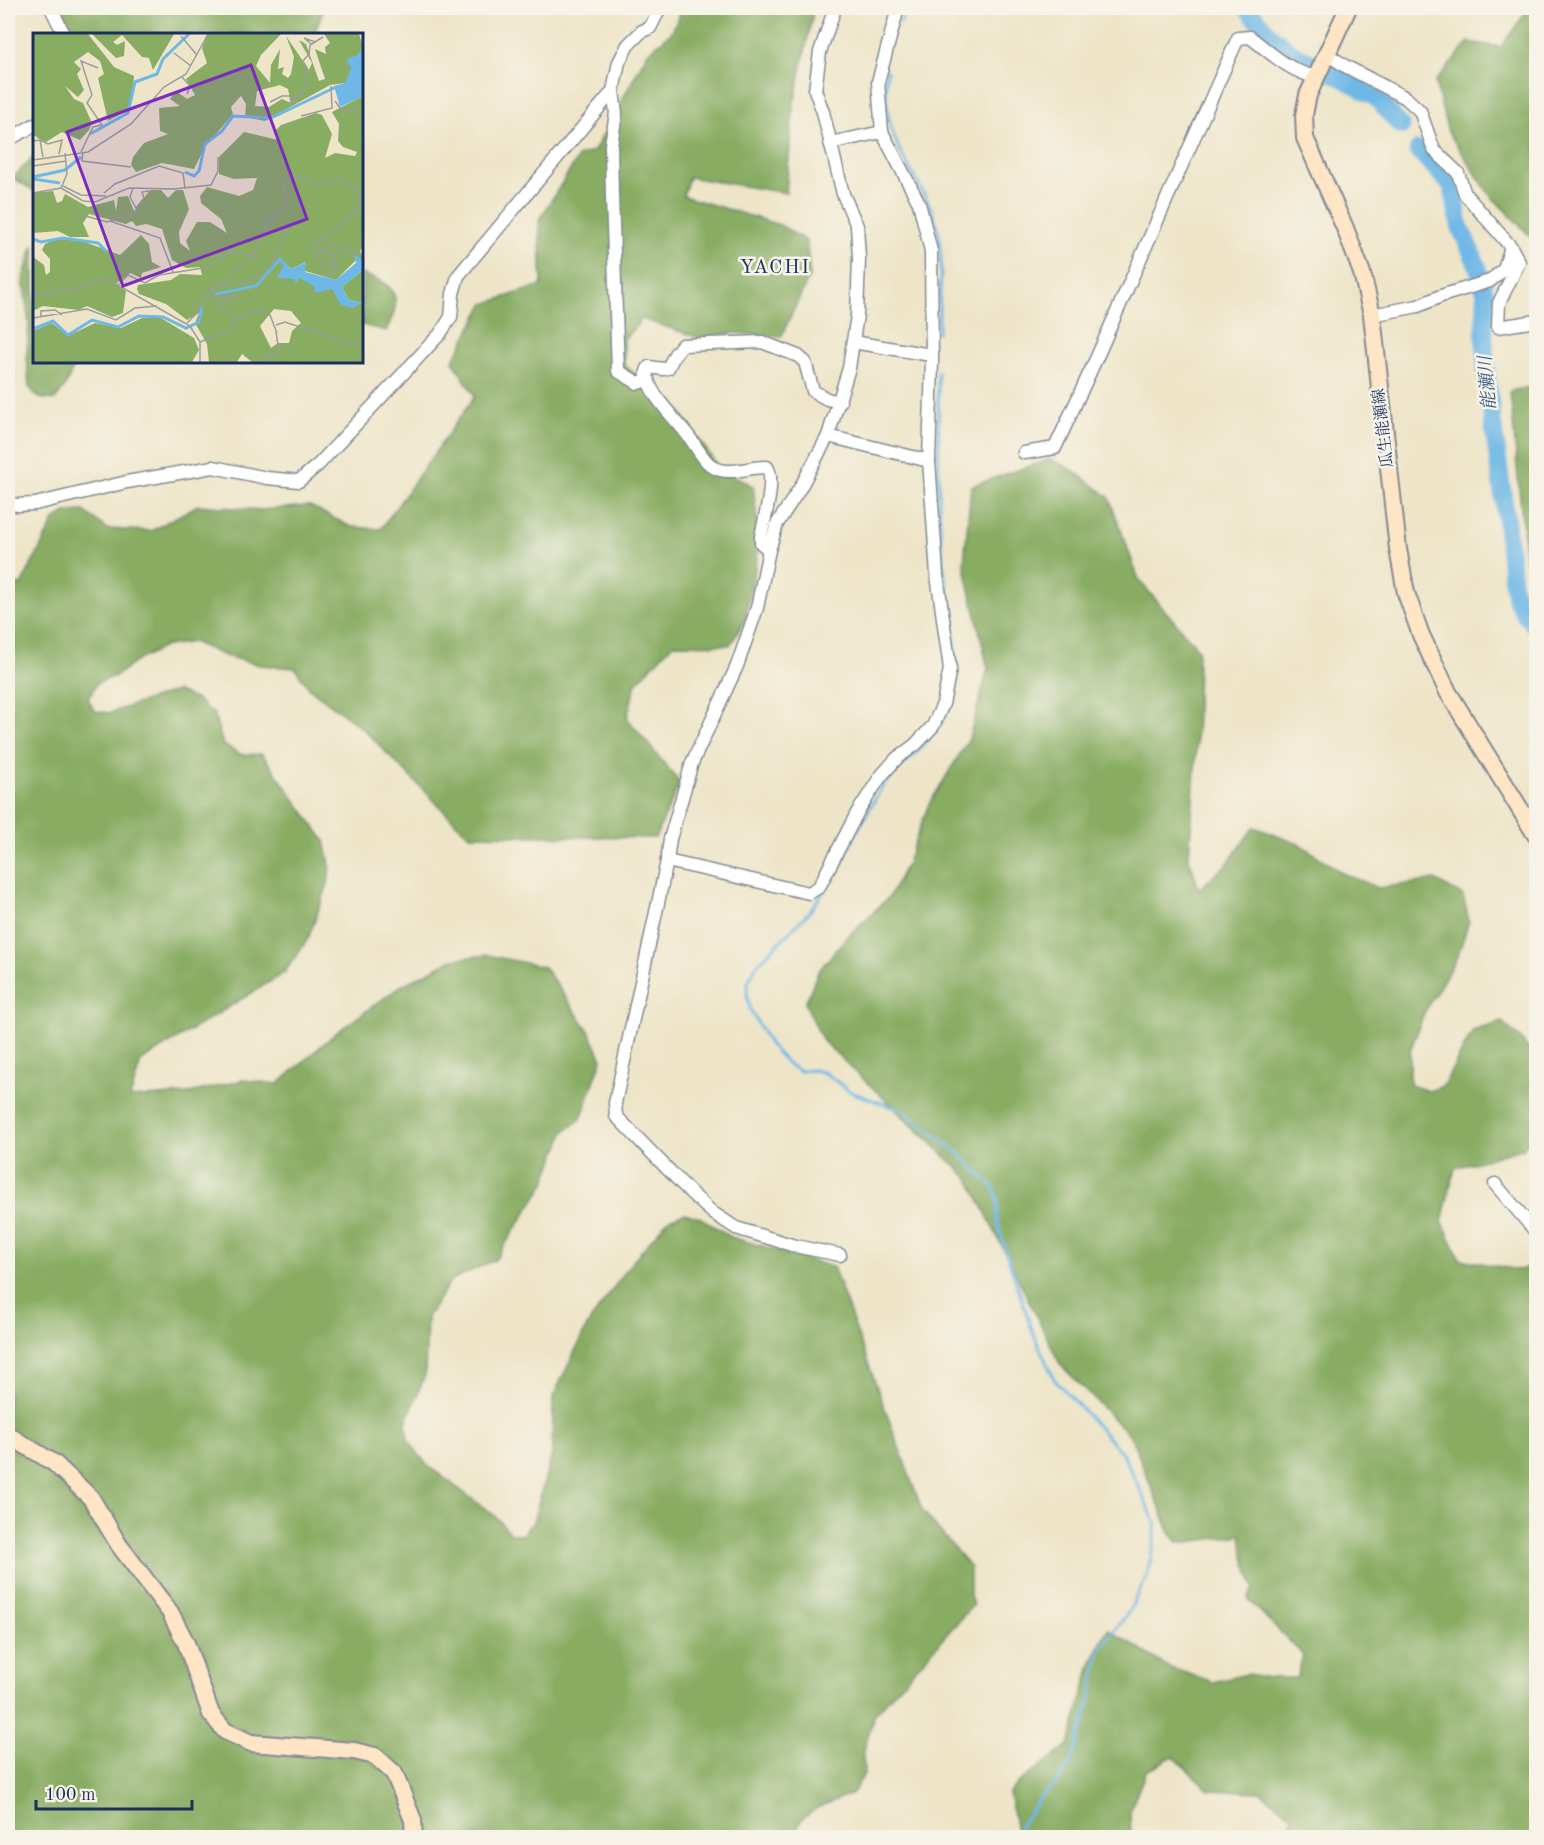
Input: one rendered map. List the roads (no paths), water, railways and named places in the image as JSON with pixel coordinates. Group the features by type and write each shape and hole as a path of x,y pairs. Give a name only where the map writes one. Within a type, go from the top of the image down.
{"main road":[{"name":"瓜生能瀬線","path":"1348,8 1308,95 1304,115 1305,138 1345,228 1362,273 1371,315 1398,549 1406,593 1421,635 1448,693 1536,835"},
{"path":"8,1435 54,1463 91,1498 119,1545 170,1612 186,1643 211,1714 225,1731 251,1743 354,1751 375,1756 394,1773 413,1820 414,1838"}],"street":[{"path":"51,8 64,33"},
{"path":"648,380 638,383 618,371 611,145 616,113 613,92 619,62 628,45 642,31 650,28 660,8"},
{"path":"835,8 820,52 815,90 823,112 843,194 857,226 859,258 857,315 849,368 828,436 800,488 777,524 757,608 736,666 692,763 669,839 667,861 615,1103 615,1116 692,1194 736,1228 795,1246 840,1255"},
{"path":"667,861 809,893 819,887 857,813 881,776 897,758 915,745 933,726 943,704 950,669 937,575 929,461 931,251 919,203 882,132 878,82 898,8"},
{"path":"1024,453 1055,448 1238,38 1250,37 1286,65 1305,75 1316,77"},
{"path":"1327,54 1406,98 1420,111 1434,150 1458,173 1465,194 1511,247 1519,262 1499,303 1498,327 1536,321"},
{"path":"8,503 35,504 127,482 213,466 267,478 299,481 319,465 440,334 451,317 453,294 458,276 613,92"},
{"path":"8,140 33,126"},
{"path":"830,143 882,132"},
{"path":"1371,315 1418,306 1490,281 1504,269 1511,247"},
{"path":"769,550 761,543 761,536 770,471 767,467 759,466 732,471 719,470 711,465 660,402 648,380 646,371 649,367 669,368 682,345 762,342 798,356 805,362 813,391 827,399 840,402"},
{"path":"853,342 931,355"},
{"path":"828,436 929,461"},
{"path":"1495,1184 1536,1232"}],"waterway":[{"path":"900,24 905,8"},
{"name":"能瀬川","path":"1247,8 1270,35 1291,52 1375,97 1401,126"},
{"path":"887,71 886,97 892,131 930,207 938,231 941,269 938,332"},
{"name":"能瀬川","path":"1418,150 1452,186 1460,227 1478,267 1486,296 1484,332 1486,374 1512,578 1516,599 1524,614 1536,627"},
{"path":"938,372 939,509 943,564 955,639 957,672 952,704 938,728 883,785 838,870 810,911 756,966 748,982 747,996 750,1009 769,1044 788,1064 799,1071 814,1070 825,1073 851,1092 903,1111 954,1149 994,1188 998,1202 997,1217 1001,1237 1033,1333 1054,1379 1123,1454 1155,1522 1155,1537 1147,1576 1128,1613 1100,1649 1089,1706 1071,1763 1054,1785 1040,1798 1019,1827 1014,1838"}],"district":[{"name":"YACHI","path":"775,268"}]}
